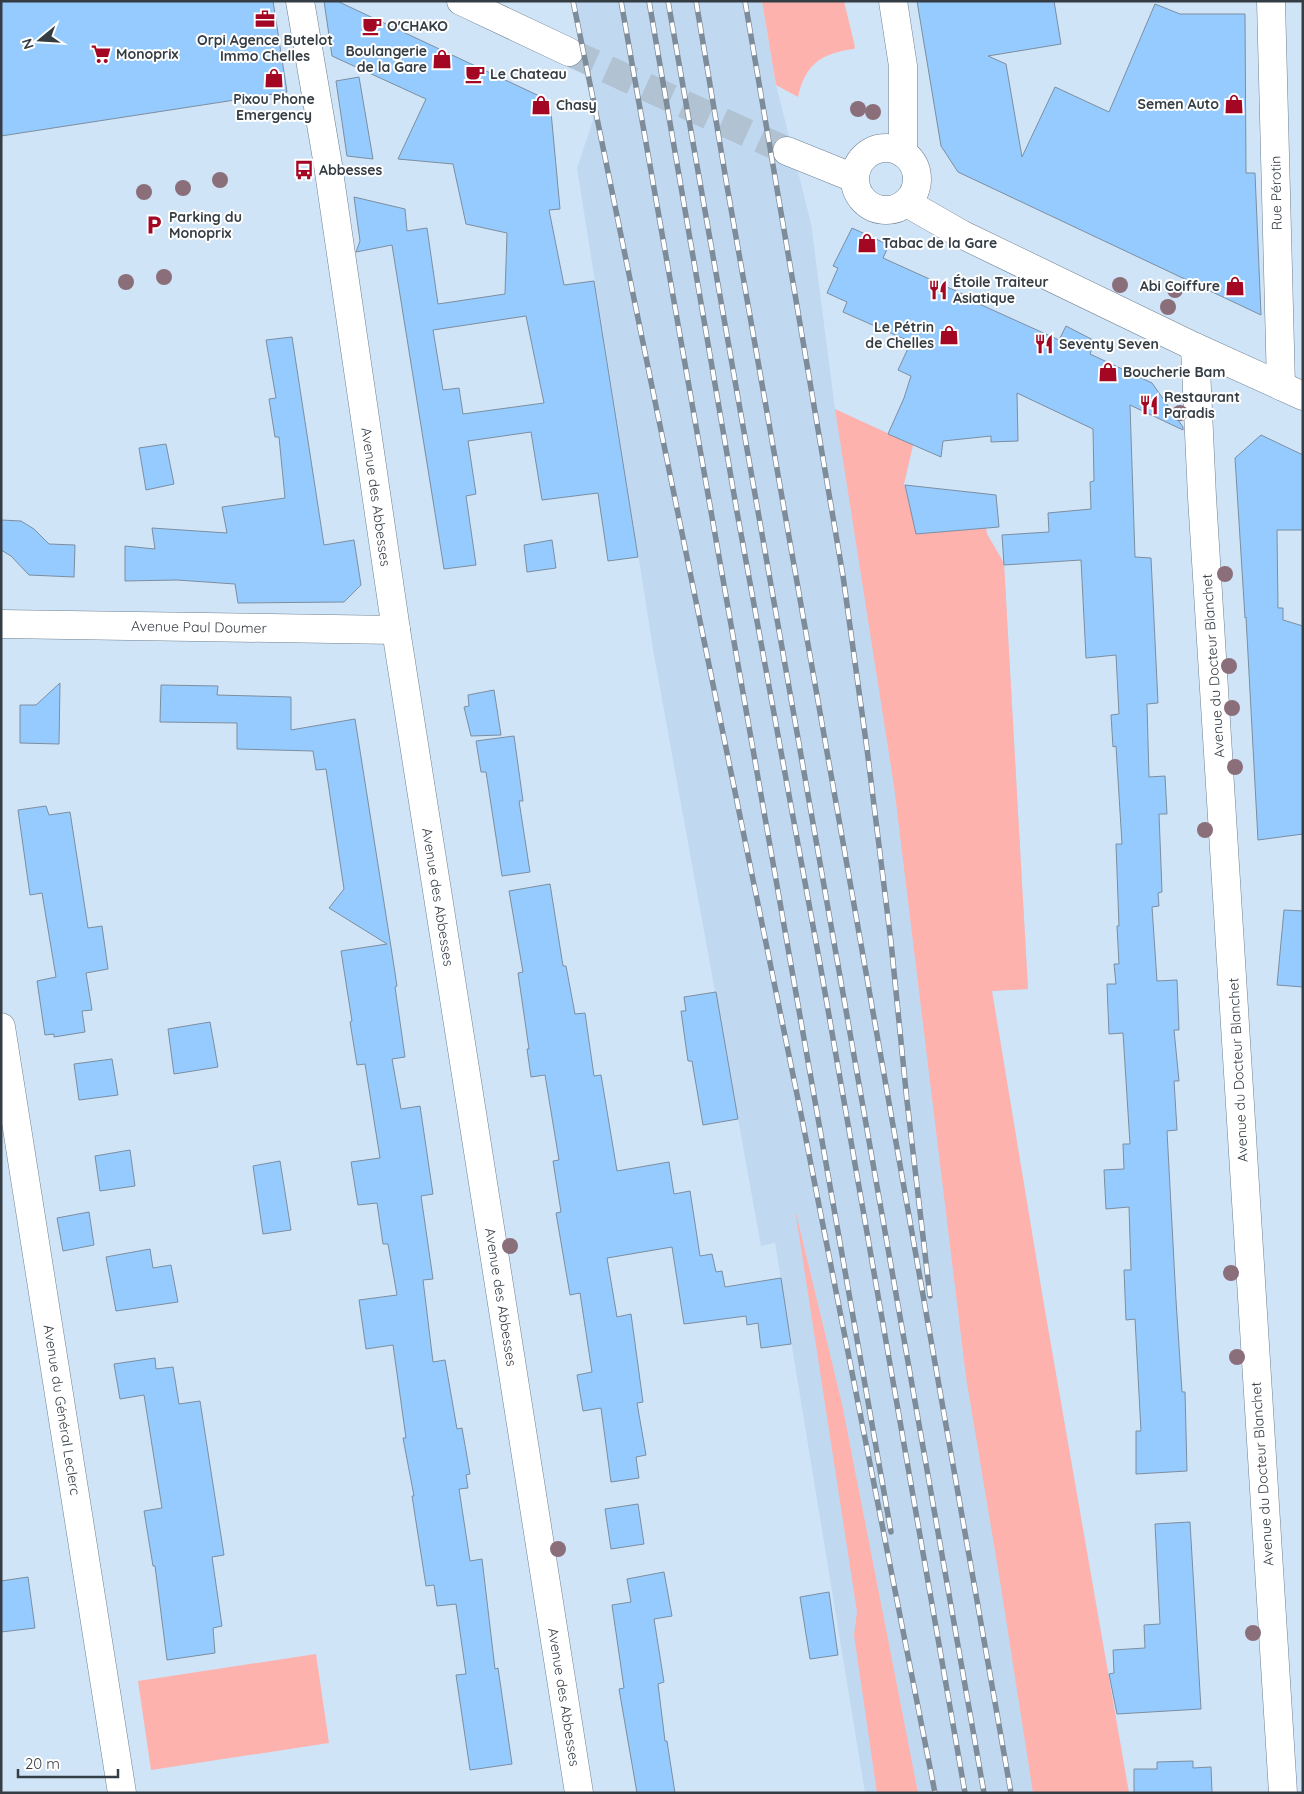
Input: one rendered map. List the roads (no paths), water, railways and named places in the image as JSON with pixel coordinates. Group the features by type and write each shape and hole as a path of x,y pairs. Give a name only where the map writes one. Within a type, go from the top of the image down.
{"street":[{"name":"Avenue des Abbesses","path":"300,1 328,165 396,630 579,1793"},
{"path":"462,1 569,52"},
{"path":"893,1 903,66 903,153"},
{"name":"Rue Pérotin","path":"1271,1 1292,391"},
{"path":"882,148 893,148 903,153 915,168 918,177 913,196 907,203 897,209 887,211 876,210 867,205 860,198 855,188 854,178 857,167 863,158 872,151 882,148"},
{"path":"787,151 854,178"},
{"path":"907,203 961,234 1195,347 1292,391"},
{"name":"Avenue du Docteur Blanchet","path":"1195,347 1202,497 1282,1793"},
{"name":"Avenue Paul Doumer","path":"1,624 396,630"},
{"name":"Avenue du Général Leclerc","path":"1,1028 122,1793"}],"tunnel":[{"path":"569,52 787,151"}],"railway":[{"path":"573,1 801,1114 935,1793"},
{"path":"621,1 891,1532"},
{"path":"649,1 737,512 820,964 965,1793"},
{"path":"668,1 984,1793"},
{"path":"696,1 1011,1793"},
{"path":"745,1 843,576 891,942 907,1101 930,1296"}],"place":[{"name":"Orpi Agence Butelot Immo Chelles","path":"265,19"},
{"name":"O'CHAKO","path":"372,26"},
{"name":"Monoprix","path":"101,54"},
{"name":"Boulangerie de la Gare","path":"442,59"},
{"name":"Le Chateau","path":"475,74"},
{"name":"Pixou Phone Emergency","path":"274,78"},
{"name":"Semen Auto","path":"1234,104"},
{"name":"Chasy","path":"541,105"},
{"name":"Abbesses","path":"304,170"},
{"name":"Parking du Monoprix","path":"154,225"},
{"name":"Tabac de la Gare","path":"867,243"},
{"name":"Abi Coiffure","path":"1235,286"},
{"name":"Étoile Traiteur Asiatique","path":"938,290"},
{"name":"Le Pétrin de Chelles","path":"949,335"},
{"name":"Seventy Seven","path":"1044,344"},
{"name":"Boucherie Bam","path":"1108,372"},
{"name":"Restaurant Paradis","path":"1149,405"}]}
